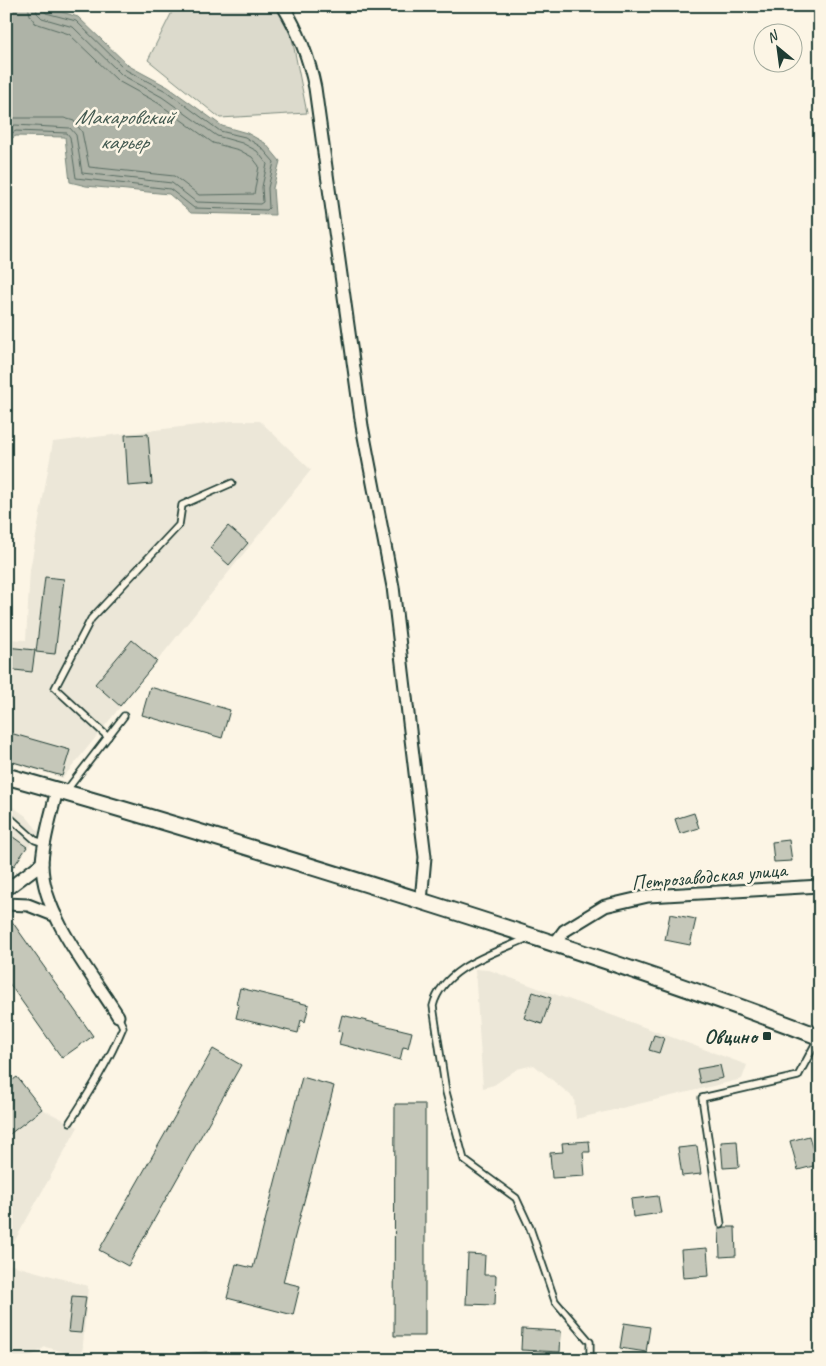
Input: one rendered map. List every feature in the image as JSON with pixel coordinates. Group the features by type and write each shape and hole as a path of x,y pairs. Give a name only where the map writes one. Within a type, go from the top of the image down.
{"main road":[{"path":"6,776 421,900 555,943 665,979 819,1037"}],"street":[{"path":"283,6 297,30 310,66 315,88 362,426 393,587 425,857 421,900"},
{"path":"61,791 42,863 44,886 56,916 118,1016"},
{"path":"6,890 42,863"},
{"name":"Петрозаводская улица","path":"555,943 564,931 605,906 648,896 820,886"},
{"path":"6,904 28,905 56,916"}],"lane":[{"path":"108,737 55,688 91,619 179,526 182,504 232,483"},
{"path":"61,791 124,716"},
{"path":"6,814 35,840 46,843"},
{"path":"532,936 472,963 447,981 436,994 433,1006 446,1092 464,1160 516,1198 530,1228 555,1300 590,1342 590,1360"},
{"path":"70,1122 100,1075 118,1039 123,1027 118,1016"},
{"path":"721,1224 702,1098 798,1076 819,1037"}],"shaded area":[{"path":"175,6 276,6 291,33 307,113 220,118 148,60"},
{"path":"232,421 260,421 311,470 63,778 6,761 6,639 26,640 30,570 53,442"},
{"path":"6,802 26,816 39,832 6,878"},
{"path":"475,969 489,970 747,1065 742,1079 576,1119 574,1098 534,1065 517,1069 494,1085 483,1088"},
{"path":"42,1109 78,1127 9,1251 8,1264 88,1286 82,1356 45,1347 26,1360 6,1360 6,1137"}],"water":[{"name":"Макаровский карьер","path":"6,6 43,6 78,17 129,66 168,87 222,126 247,133 265,143 280,161 273,188 275,215 191,213 169,194 86,186 70,182 65,137 16,136 6,141"},
{"path":"207,1352 238,1360 88,1360 100,1358"}],"building":[{"path":"148,434 152,484 128,486 125,435"},
{"path":"228,526 248,543 229,565 210,548"},
{"path":"45,577 64,579 55,654 36,652"},
{"path":"132,640 157,661 120,706 95,684"},
{"path":"6,647 35,650 32,672 6,669"},
{"path":"150,687 230,710 222,738 142,715"},
{"path":"10,733 70,750 62,776 6,760 6,747"},
{"path":"694,813 699,828 680,834 675,819"},
{"path":"6,832 27,847 14,866 6,861"},
{"path":"789,840 792,861 774,862 772,842"},
{"path":"6,913 93,1036 62,1058 6,979"},
{"path":"670,914 696,919 690,945 665,940"},
{"path":"240,988 309,1005 305,1022 301,1020 298,1033 236,1018 239,1005 236,1004"},
{"path":"533,992 551,998 542,1024 524,1018"},
{"path":"342,1015 412,1032 408,1048 403,1047 400,1060 339,1044 342,1032 338,1031"},
{"path":"654,1035 664,1038 659,1053 649,1050"},
{"path":"213,1049 241,1065 128,1266 99,1250"},
{"path":"720,1065 723,1078 700,1083 697,1069"},
{"path":"17,1077 42,1109 6,1137 6,1085"},
{"path":"302,1077 334,1086 283,1282 300,1286 293,1315 227,1298 236,1264 253,1268"},
{"path":"395,1104 425,1104 425,1336 394,1336"},
{"path":"809,1136 817,1165 798,1170 790,1141"},
{"path":"589,1141 590,1152 583,1152 585,1176 552,1178 550,1153 563,1152 562,1143"},
{"path":"737,1141 739,1167 723,1168 721,1142"},
{"path":"697,1146 701,1174 682,1176 678,1148"},
{"path":"658,1196 661,1213 633,1217 631,1199"},
{"path":"735,1227 736,1256 720,1257 719,1228"},
{"path":"707,1248 709,1276 683,1278 681,1250"},
{"path":"468,1254 485,1255 484,1275 496,1275 495,1305 466,1304"},
{"path":"72,1296 86,1297 81,1333 68,1332"},
{"path":"624,1323 650,1327 646,1352 620,1348"},
{"path":"522,1329 561,1331 560,1352 521,1350"}],"place":[{"name":"Овцино","path":"767,1036"}]}
